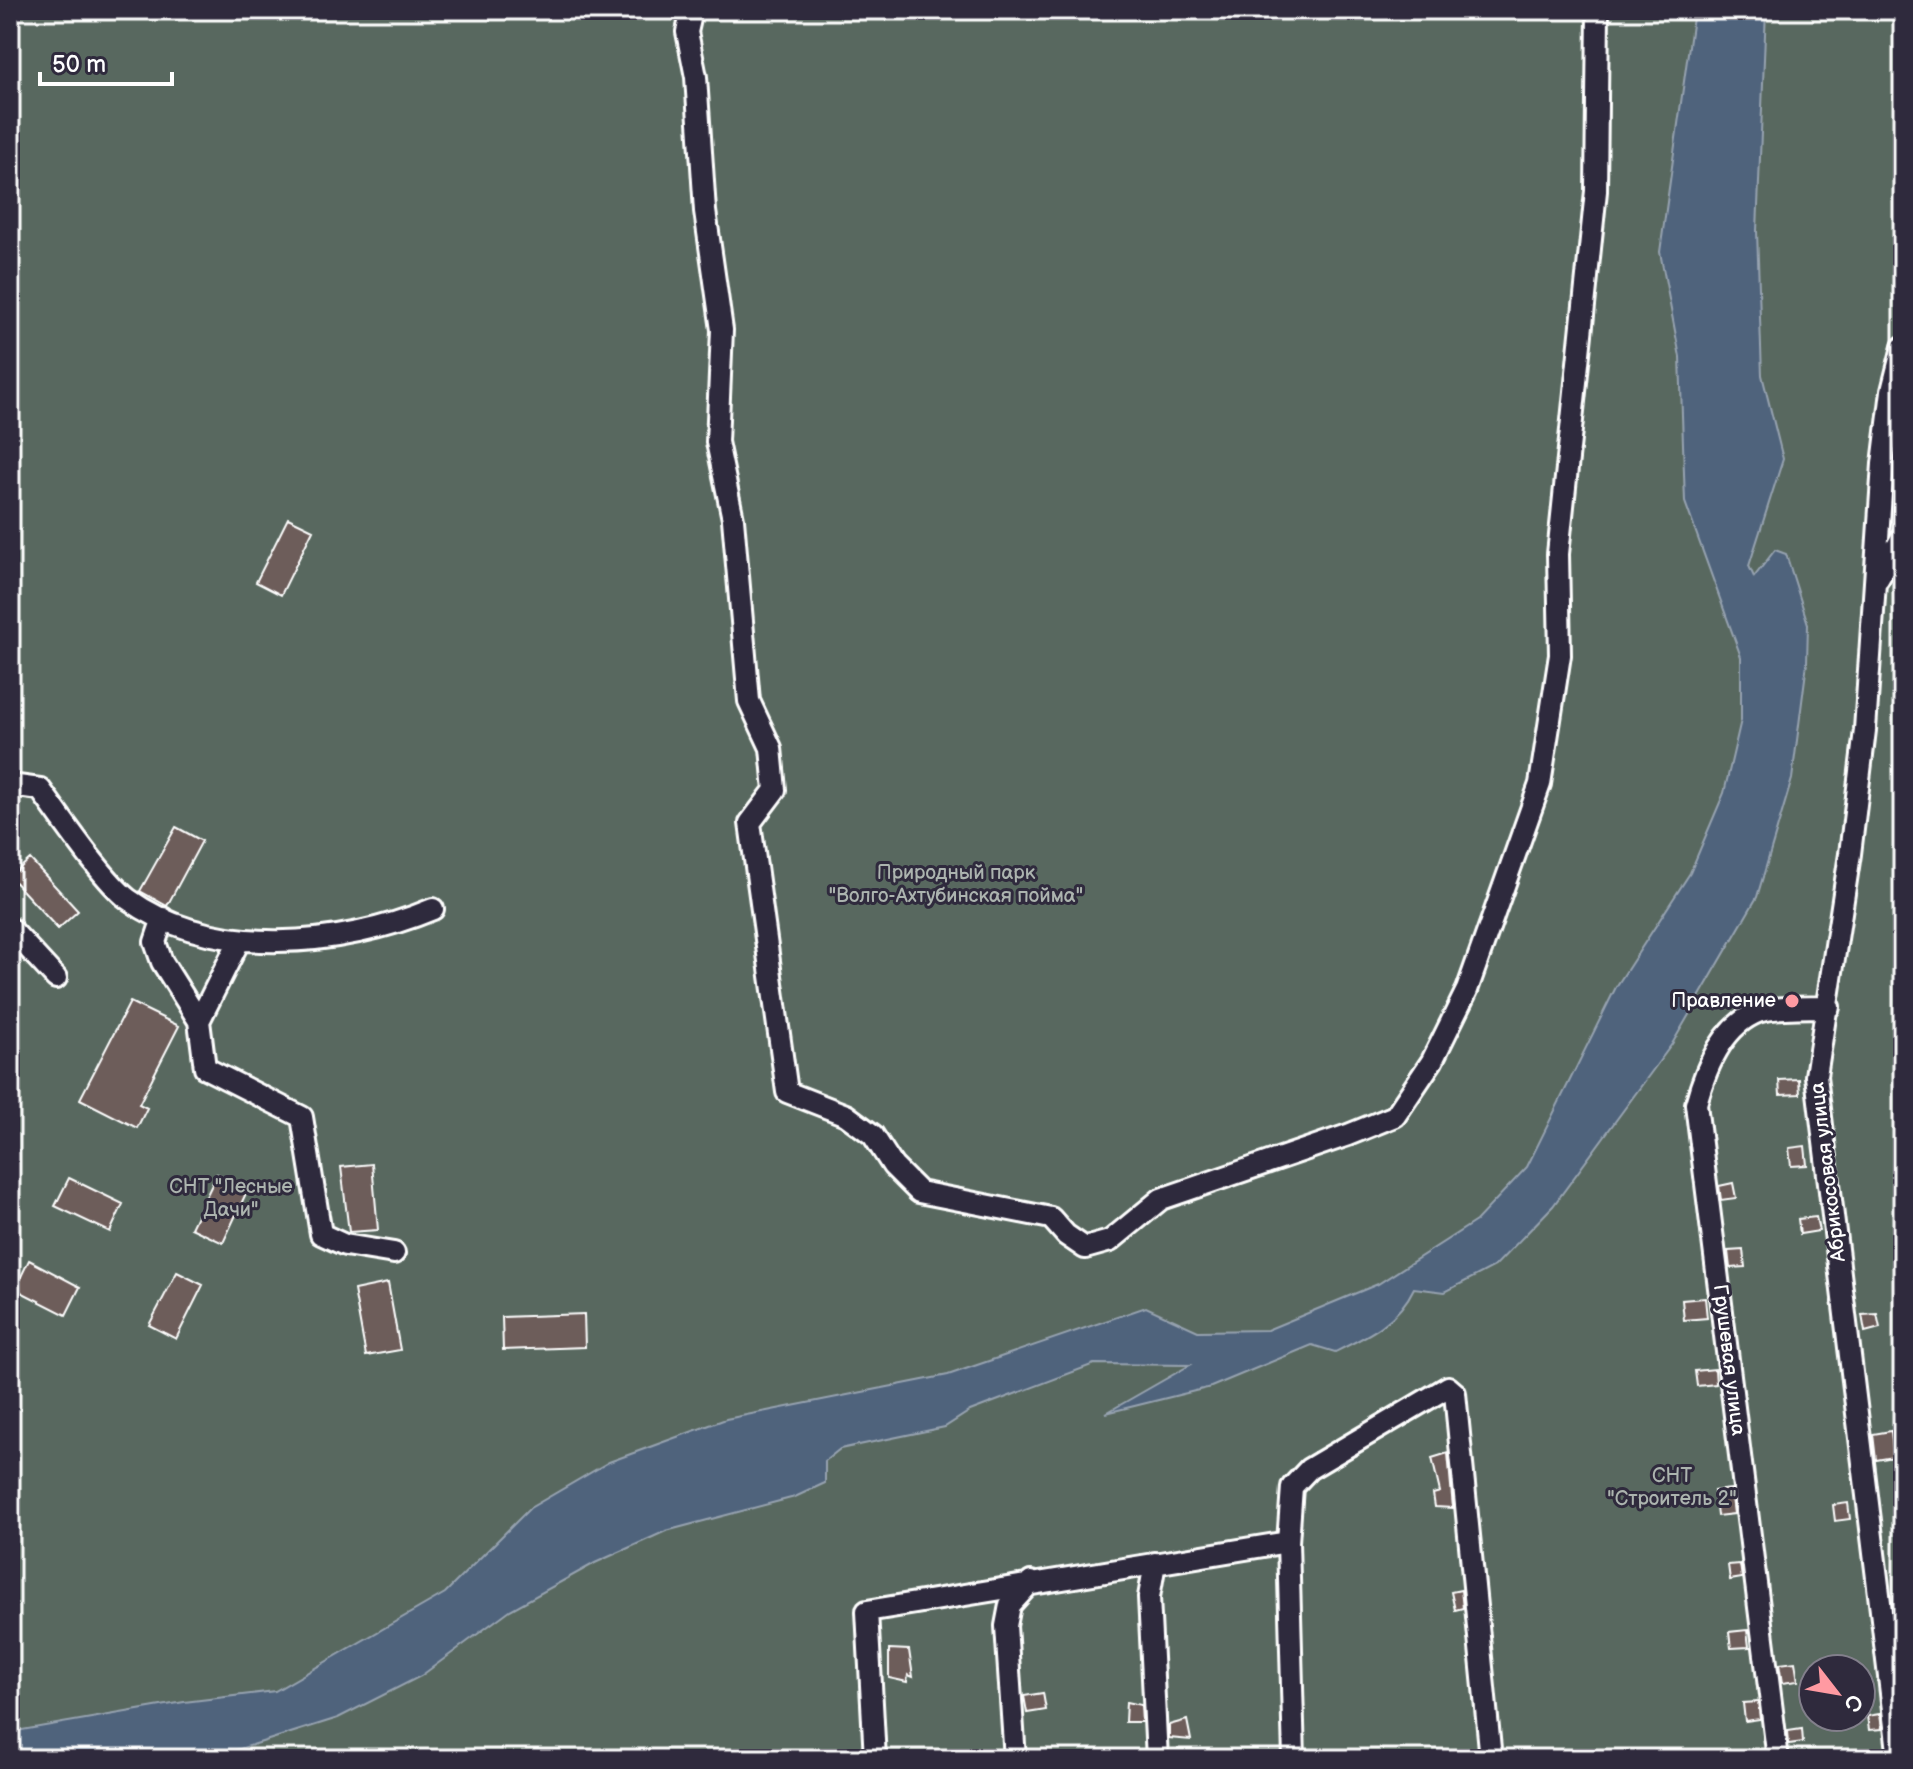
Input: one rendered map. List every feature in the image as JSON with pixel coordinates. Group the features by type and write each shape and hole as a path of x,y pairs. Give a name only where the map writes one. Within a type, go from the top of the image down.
{"street":[{"path":"692,10 687,32 696,77 705,211 722,330 717,442 733,519 749,701 771,748 775,790 750,823 787,1092 846,1115 873,1135 893,1166 919,1192 1051,1218 1066,1235 1085,1248 1110,1241 1161,1199 1395,1116 1432,1061 1467,990 1540,784 1560,655 1558,554 1596,191 1598,10"},
{"name":"Абрикосовая улица","path":"1899,1759 1816,1076 1829,1007 1865,730 1873,585 1903,347"},
{"path":"1873,585 1903,536"},
{"path":"10,785 40,789 126,898 163,918 239,941 302,941 393,926 433,909"},
{"path":"163,918 155,942 162,962 199,1021 205,1068 302,1117 321,1234 345,1245 394,1253"},
{"path":"10,928 56,978"},
{"path":"199,1021 239,941"},
{"name":"Грушевая улица","path":"1778,1759 1696,1104 1705,1073 1727,1036 1758,1011 1829,1007"},
{"path":"1294,1759 1288,1542 1292,1487 1309,1469 1448,1387 1453,1388 1491,1759"},
{"path":"875,1759 867,1611 1288,1542"},
{"path":"1155,1563 1149,1597 1157,1759"},
{"path":"1015,1759 1006,1626 1010,1605 1031,1582"}],"green space":[{"name":"Природный парк \"Волго-Ахтубинская пойма\"","path":"10,10 1903,10 1903,1759 10,1759"}],"water":[{"path":"1694,10 1766,10 1757,231 1762,375 1783,459 1749,566 1754,577 1775,550 1786,554 1808,624 1807,663 1792,779 1757,897 1672,1044 1553,1206 1495,1266 1445,1292 1414,1288 1391,1319 1335,1352 1312,1345 1211,1387 1106,1413 1190,1365 1094,1364 970,1411 945,1427 840,1449 825,1461 825,1483 795,1497 666,1531 595,1563 510,1610 421,1676 338,1718 208,1759 10,1759 10,1732 184,1702 275,1691 445,1593 530,1508 609,1462 726,1419 948,1375 1146,1307 1198,1331 1267,1330 1378,1284 1476,1221 1527,1167 1616,987 1690,873 1724,793 1741,720 1741,657 1685,502 1680,357 1660,252"}],"building":[{"path":"288,518 313,530 281,595 256,582"},
{"path":"176,827 202,841 167,906 140,891"},
{"path":"30,859 78,911 58,929 10,877"},
{"path":"130,1002 179,1026 139,1104 147,1108 137,1128 80,1099"},
{"path":"1799,1079 1800,1094 1780,1095 1779,1080"},
{"path":"1805,1146 1807,1165 1791,1166 1789,1148"},
{"path":"372,1164 378,1230 349,1232 341,1167"},
{"path":"217,1174 248,1189 223,1243 191,1228"},
{"path":"69,1178 123,1204 110,1232 55,1206"},
{"path":"1733,1183 1736,1198 1721,1200 1719,1186"},
{"path":"1816,1217 1819,1231 1800,1234 1798,1219"},
{"path":"1743,1250 1745,1267 1730,1268 1728,1251"},
{"path":"29,1260 80,1287 66,1315 15,1289"},
{"path":"177,1272 203,1285 176,1339 149,1325"},
{"path":"388,1283 400,1350 366,1356 354,1290"},
{"path":"1705,1298 1707,1318 1684,1320 1682,1300"},
{"path":"584,1314 585,1347 503,1350 502,1317"},
{"path":"1877,1314 1880,1328 1865,1332 1862,1315"},
{"path":"1715,1369 1716,1384 1697,1386 1695,1371"},
{"path":"1891,1431 1894,1457 1876,1460 1873,1434"},
{"path":"1448,1453 1453,1508 1435,1507 1433,1494 1440,1492 1432,1458"},
{"path":"1731,1489 1734,1514 1717,1516 1714,1491"},
{"path":"1848,1503 1850,1519 1835,1521 1833,1505"},
{"path":"1740,1564 1742,1578 1730,1580 1728,1565"},
{"path":"1461,1590 1463,1608 1455,1610 1451,1592"},
{"path":"1747,1630 1749,1647 1731,1648 1729,1632"},
{"path":"889,1649 909,1650 913,1677 908,1675 907,1682 889,1678"},
{"path":"1795,1662 1797,1681 1782,1683 1779,1664"},
{"path":"1043,1693 1046,1710 1027,1713 1024,1696"},
{"path":"1126,1702 1141,1705 1142,1722 1125,1722"},
{"path":"1758,1702 1760,1719 1745,1721 1743,1703"},
{"path":"1877,1714 1880,1714 1882,1729 1877,1729"},
{"path":"1187,1720 1191,1740 1169,1738 1169,1725"},
{"path":"1797,1730 1797,1733 1802,1733 1803,1742 1789,1744 1788,1731"}],"place":[{"name":"Правление","path":"1792,1001"}],"park label":[{"name":"СНТ \"Лесные Дачи\"","path":"231,1198"},
{"name":"СНТ \"Строитель 2\"","path":"1672,1488"}]}
